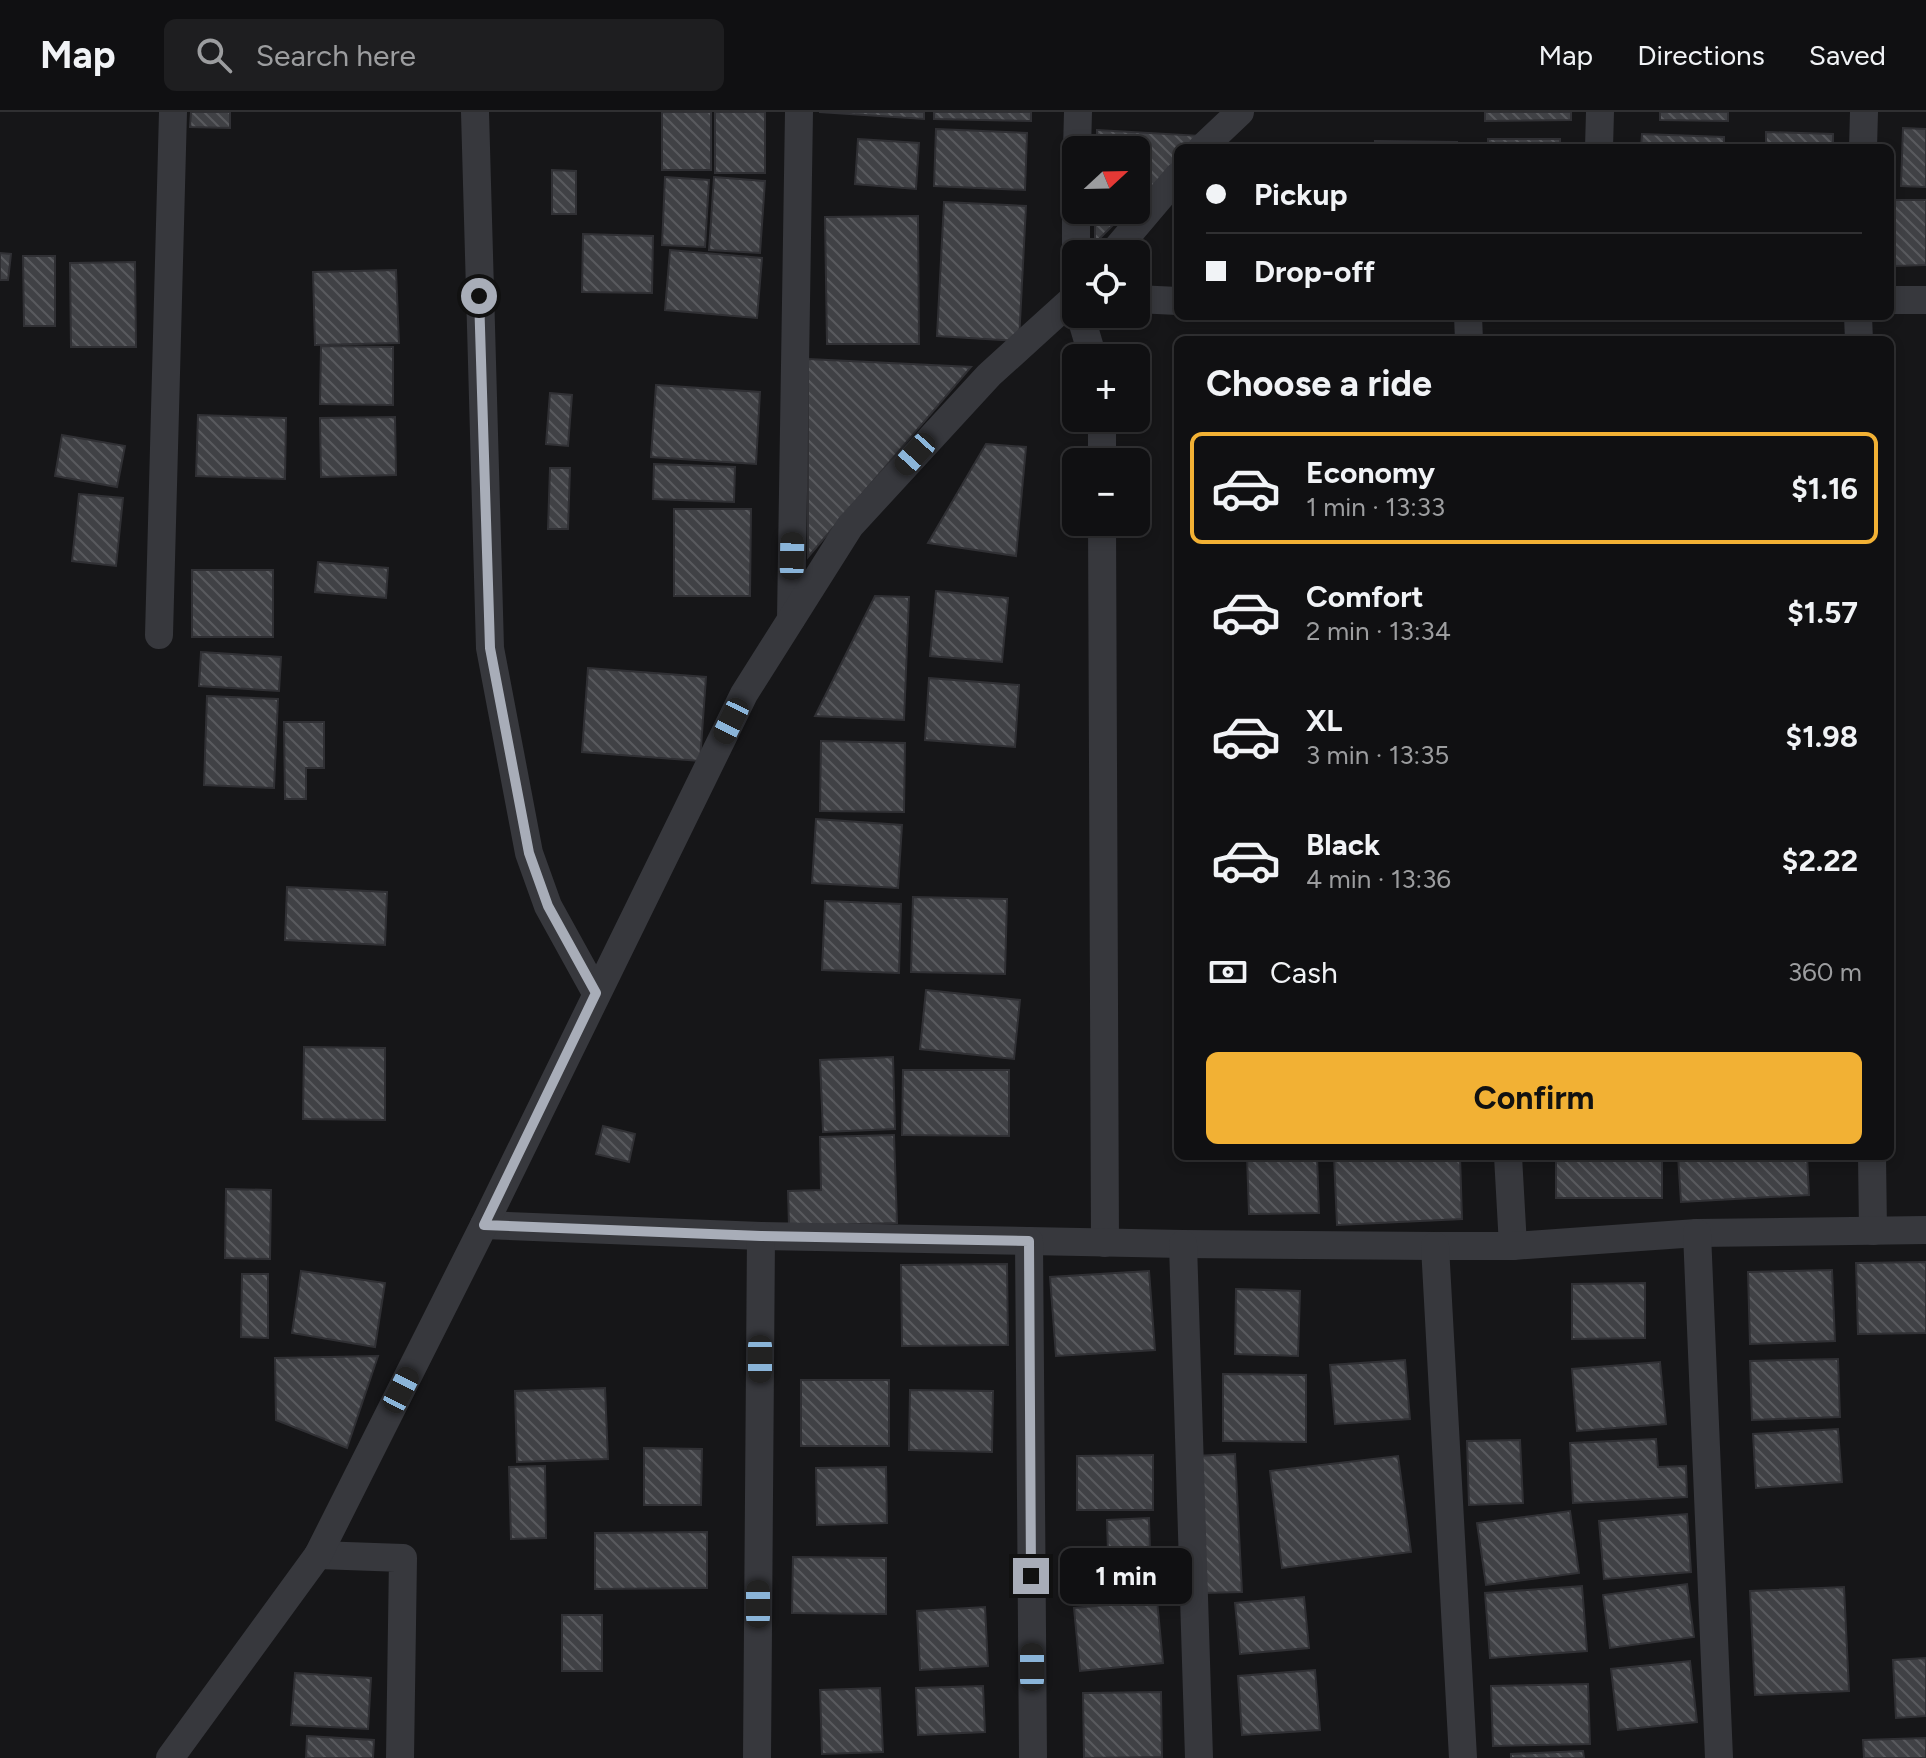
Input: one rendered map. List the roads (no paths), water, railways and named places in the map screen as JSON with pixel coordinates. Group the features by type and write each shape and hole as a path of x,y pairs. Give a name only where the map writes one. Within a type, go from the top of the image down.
{"street":[{"path":"159,635 173,112"},
{"path":"475,112 490,648 529,853 548,906 596,993"},
{"path":"791,620 799,112"},
{"path":"1077,136 1078,112"},
{"path":"1206,144 1240,112"},
{"path":"1599,144 1600,112"},
{"path":"1863,144 1864,112"},
{"path":"1124,240 1174,181"},
{"path":"1150,300 1174,301"},
{"path":"1894,300 1926,300"},
{"path":"170,1758 318,1555 484,1225 744,694 850,526 989,375 1062,314"},
{"path":"1102,536 1105,1243"},
{"path":"1508,1160 1513,1246"},
{"path":"1872,1160 1873,1231"},
{"path":"484,1225 761,1236 1435,1246 1513,1246 1697,1233 1926,1230"},
{"path":"1697,1233 1719,1758"},
{"path":"757,1758 761,1236"},
{"path":"1029,1241 1033,1758"},
{"path":"1183,1244 1199,1758"},
{"path":"1435,1246 1463,1758"},
{"path":"318,1555 403,1558 400,1758"}]}
